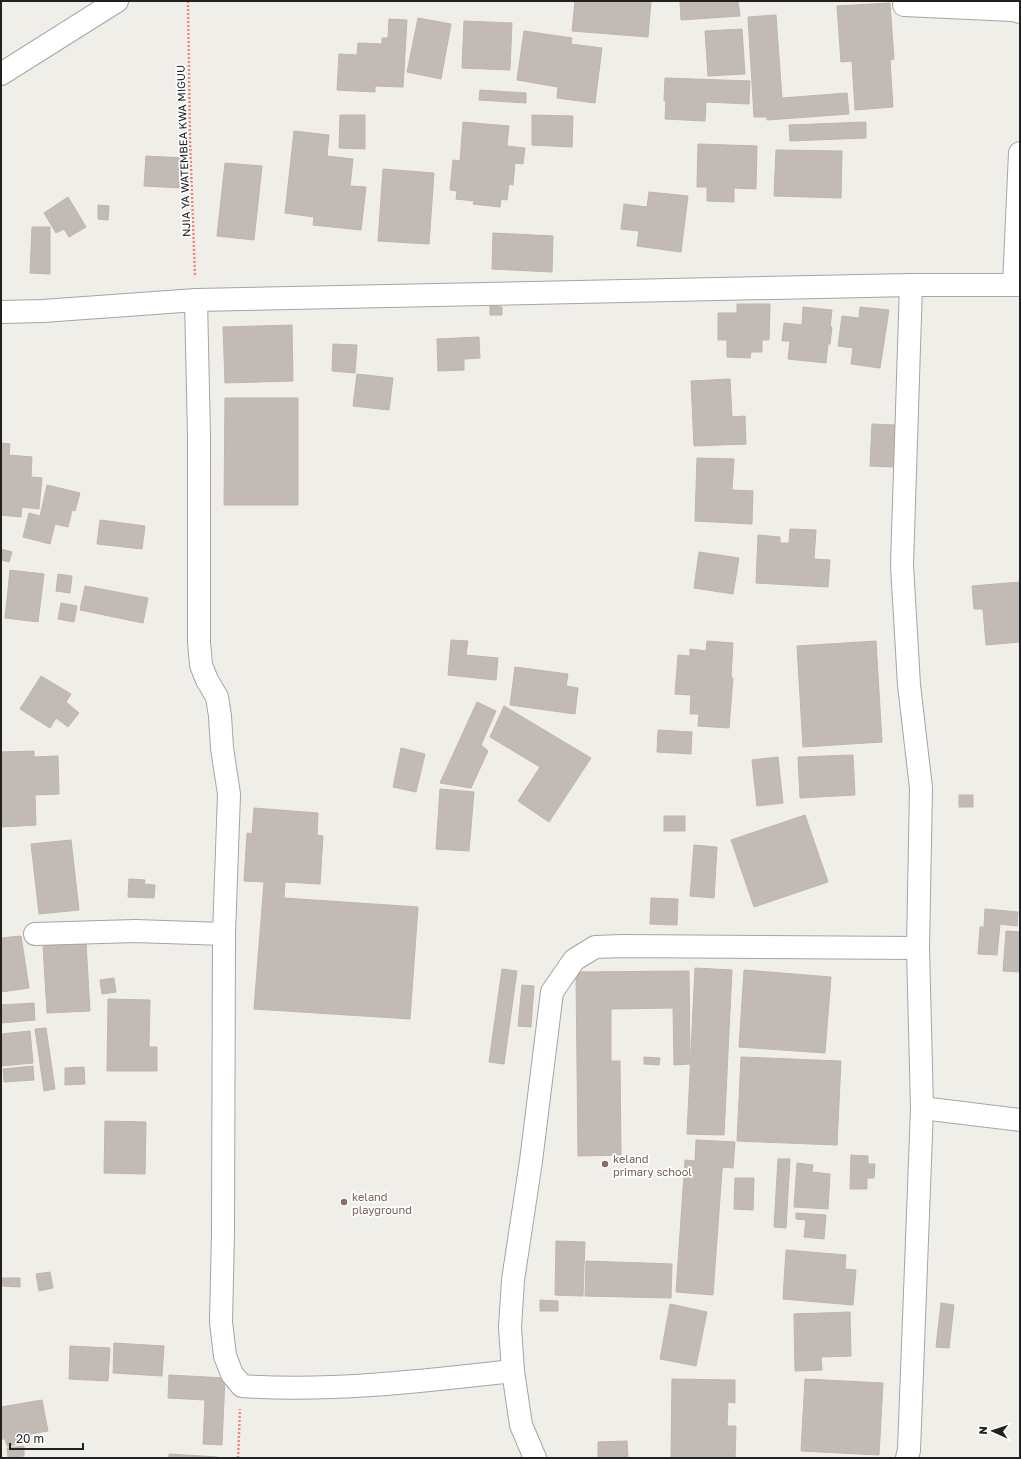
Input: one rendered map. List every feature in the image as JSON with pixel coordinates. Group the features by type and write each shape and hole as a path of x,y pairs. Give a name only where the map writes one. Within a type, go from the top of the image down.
{"street":[{"path":"1,74 117,1"},
{"path":"904,5 1013,10 1020,12"},
{"path":"1,312 43,311 196,300 912,285 1017,285 1020,153"},
{"path":"907,1458 909,1450 922,1108 918,948 921,788 909,685 902,565 912,285"},
{"path":"196,300 199,436 199,642 201,665 216,697 220,716 222,748 229,794 224,934 224,1233 221,1322 226,1356 232,1374 242,1386 280,1388 352,1386 513,1371"},
{"path":"36,934 136,931 224,934"},
{"path":"535,1458 521,1425 513,1371 510,1327 513,1280 531,1161 552,992 574,960 595,947 616,946 918,948"},
{"path":"922,1108 1020,1120"}],"path":[{"name":"NJIA YA WATEMBEA KWA MIGUU","path":"188,1 190,141 196,300"},
{"path":"238,1458 242,1386"}],"building":[{"path":"575,1 651,1 648,37 572,31"},
{"path":"738,1 740,16 681,20 680,2"},
{"path":"890,3 894,59 890,60 893,107 855,110 852,61 841,62 837,6"},
{"path":"776,15 782,98 847,93 849,114 767,120 767,117 754,117 748,17"},
{"path":"418,18 451,24 441,79 407,72"},
{"path":"389,19 407,20 403,87 375,86 375,92 337,90 339,54 357,55 358,43 382,44 382,38 388,38"},
{"path":"464,21 512,23 510,70 462,68"},
{"path":"742,29 745,74 708,76 705,31"},
{"path":"524,31 572,38 571,44 602,48 595,103 557,98 558,87 517,80"},
{"path":"665,78 750,81 749,104 706,102 705,121 665,119"},
{"path":"480,90 526,93 526,103 479,100"},
{"path":"340,115 365,115 365,149 339,148"},
{"path":"532,115 573,116 572,147 532,145"},
{"path":"463,122 509,126 507,146 525,148 523,164 515,163 513,185 509,184 507,200 501,199 500,207 473,204 474,201 456,199 457,191 450,190 453,160 460,161"},
{"path":"866,122 866,138 790,141 789,125"},
{"path":"294,131 329,135 327,156 353,159 350,186 366,187 361,230 313,225 314,217 285,213"},
{"path":"698,144 757,146 756,189 734,188 734,202 707,201 707,187 697,187"},
{"path":"776,150 842,151 841,198 774,196"},
{"path":"146,156 183,158 181,188 144,186"},
{"path":"225,163 262,166 254,240 217,236"},
{"path":"383,169 434,173 429,244 378,241"},
{"path":"649,192 688,196 681,252 637,246 639,231 621,229 624,204 647,207"},
{"path":"68,197 86,227 69,237 64,229 56,233 44,213"},
{"path":"98,205 109,206 108,220 98,219"},
{"path":"32,227 50,227 50,274 30,273"},
{"path":"493,233 553,236 552,272 492,269"},
{"path":"737,304 770,304 769,340 762,340 762,352 751,352 750,358 727,357 727,340 718,340 718,313 737,313"},
{"path":"490,306 502,307 502,315 490,315"},
{"path":"803,307 832,310 830,327 832,327 826,363 788,359 790,341 782,341 784,323 802,325"},
{"path":"860,307 889,310 880,368 851,364 853,348 838,346 842,316 859,318"},
{"path":"292,325 293,381 225,383 223,327"},
{"path":"479,337 480,358 464,359 464,370 438,371 437,339"},
{"path":"333,344 357,345 355,373 332,371"},
{"path":"357,374 393,378 389,410 353,406"},
{"path":"730,379 732,417 745,416 746,444 694,446 691,381"},
{"path":"225,398 298,398 298,505 224,505"},
{"path":"872,424 896,425 894,467 870,466"},
{"path":"1,443 10,444 9,455 32,457 31,477 42,478 39,509 22,507 21,517 1,515"},
{"path":"697,458 734,459 732,490 753,491 752,524 695,521"},
{"path":"47,485 80,493 75,511 72,510 68,527 55,524 50,544 23,537 29,513 40,516"},
{"path":"100,520 145,526 142,549 97,544"},
{"path":"790,529 816,530 814,559 830,560 828,587 756,583 758,535 780,537 780,543 789,543"},
{"path":"1,549 12,552 9,562 1,560"},
{"path":"699,552 739,558 733,594 694,588"},
{"path":"10,570 44,574 38,622 5,618"},
{"path":"58,574 72,576 70,593 56,591"},
{"path":"1020,582 1020,642 986,645 983,609 974,609 972,586"},
{"path":"85,586 148,598 143,623 80,610"},
{"path":"61,603 77,606 74,622 58,619"},
{"path":"451,640 468,641 466,655 498,658 496,680 448,675"},
{"path":"707,641 733,643 731,678 733,678 729,728 698,726 699,714 690,714 691,695 675,694 678,655 690,656 690,649 706,651"},
{"path":"876,641 882,742 803,747 797,646"},
{"path":"515,667 568,674 566,686 578,688 575,714 510,705"},
{"path":"41,676 71,694 66,702 79,713 68,727 56,718 50,728 20,709"},
{"path":"477,702 496,711 481,745 488,751 471,788 440,783"},
{"path":"504,706 591,758 549,822 518,801 540,767 490,737"},
{"path":"658,730 692,732 691,754 657,752"},
{"path":"401,748 425,754 416,792 393,787"},
{"path":"34,751 34,757 58,756 59,794 35,795 36,825 1,827 1,752"},
{"path":"853,755 855,795 800,798 798,757"},
{"path":"778,757 783,803 757,806 752,760"},
{"path":"440,789 474,792 469,851 436,849"},
{"path":"959,795 973,795 973,807 959,807"},
{"path":"254,808 318,813 317,835 323,836 320,884 285,882 284,898 418,907 410,1019 254,1009 264,882 244,881 247,833 252,834"},
{"path":"805,815 828,882 754,907 731,840"},
{"path":"664,816 685,816 685,831 664,831"},
{"path":"71,840 79,910 39,914 31,844"},
{"path":"694,845 717,847 714,898 690,896"},
{"path":"129,879 145,880 144,884 155,885 154,898 128,897"},
{"path":"651,898 678,899 677,925 650,924"},
{"path":"985,909 1018,912 1017,926 1000,924 997,955 978,954 980,927 984,927"},
{"path":"1006,931 1020,932 1020,972 1003,971"},
{"path":"21,936 29,988 1,992 1,938"},
{"path":"86,943 90,1011 47,1013 43,946"},
{"path":"695,968 732,970 724,1135 687,1134"},
{"path":"502,969 517,971 504,1064 489,1062"},
{"path":"744,970 831,977 825,1053 739,1047"},
{"path":"689,971 690,1064 674,1065 673,1008 611,1009 611,1061 620,1061 621,1155 578,1156 576,972"},
{"path":"114,978 116,992 102,994 100,980"},
{"path":"522,985 534,986 531,1027 518,1026"},
{"path":"108,999 150,1000 149,1047 157,1047 157,1071 107,1071"},
{"path":"34,1003 35,1020 1,1023 1,1005"},
{"path":"46,1028 55,1089 44,1091 35,1029"},
{"path":"30,1031 33,1063 1,1066 1,1034"},
{"path":"644,1057 660,1058 659,1065 644,1064"},
{"path":"741,1057 841,1061 837,1145 737,1141"},
{"path":"33,1066 34,1080 4,1082 3,1069"},
{"path":"84,1067 85,1084 65,1085 65,1068"},
{"path":"105,1121 146,1122 145,1174 104,1173"},
{"path":"696,1140 735,1142 733,1168 723,1167 722,1170 713,1295 676,1292 685,1160 695,1161"},
{"path":"851,1155 868,1156 868,1164 875,1164 874,1178 867,1178 867,1189 850,1189"},
{"path":"778,1159 790,1159 786,1228 774,1227"},
{"path":"797,1163 813,1165 812,1172 830,1174 828,1209 794,1207"},
{"path":"735,1178 754,1178 753,1210 734,1209"},
{"path":"796,1213 826,1215 824,1239 804,1237 806,1220 796,1219"},
{"path":"556,1241 585,1242 583,1296 555,1295"},
{"path":"786,1250 846,1255 845,1269 856,1270 853,1305 783,1299"},
{"path":"586,1261 672,1264 671,1298 585,1296"},
{"path":"50,1272 53,1288 39,1291 36,1274"},
{"path":"2,1278 20,1278 20,1287 2,1286"},
{"path":"540,1300 558,1301 558,1311 540,1311"},
{"path":"941,1303 954,1305 949,1348 936,1347"},
{"path":"670,1304 707,1312 696,1366 660,1359"},
{"path":"850,1312 851,1356 821,1357 822,1370 795,1371 794,1314"},
{"path":"114,1343 164,1346 162,1376 113,1373"},
{"path":"70,1346 110,1348 108,1381 69,1379"},
{"path":"169,1375 225,1378 222,1445 203,1444 205,1400 168,1398"},
{"path":"672,1379 735,1380 735,1403 728,1402 727,1426 736,1426 735,1458 671,1458"},
{"path":"805,1379 883,1383 879,1455 801,1451"},
{"path":"42,1400 48,1431 25,1435 27,1443 7,1446 5,1439 1,1439 1,1407"},
{"path":"627,1441 628,1458 598,1458 598,1442"},
{"path":"24,1446 24,1456 8,1457 7,1448"},
{"path":"169,1454 217,1457 217,1458 169,1458"}],"place":[{"name":"keland primary school","path":"605,1164"},
{"name":"keland playground","path":"344,1202"}]}
